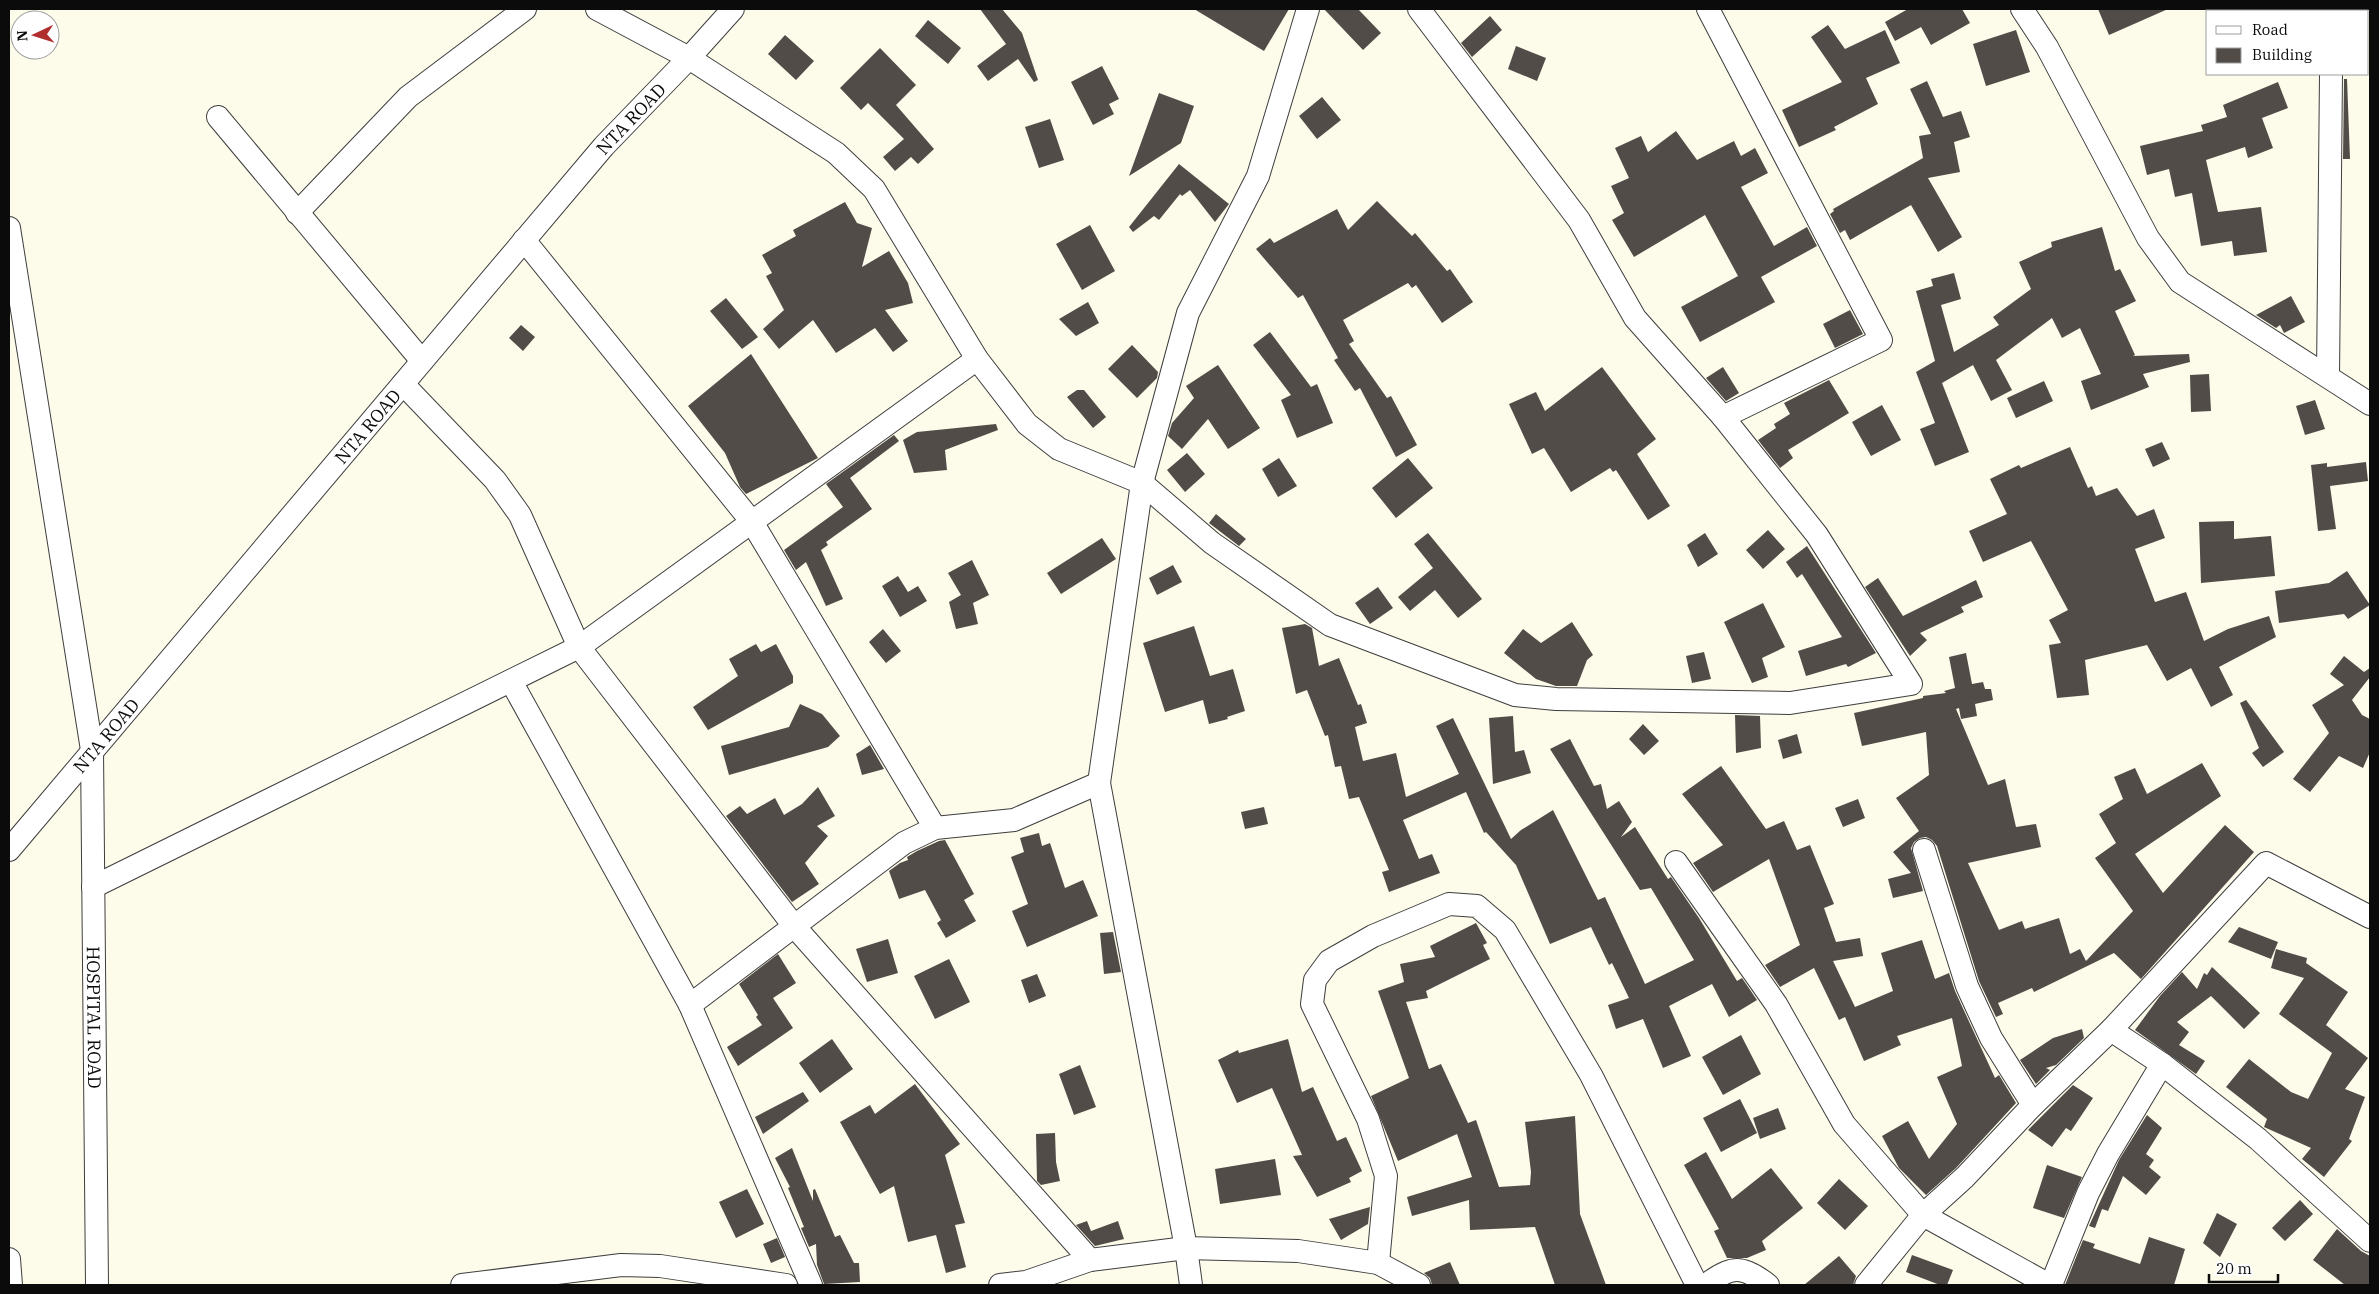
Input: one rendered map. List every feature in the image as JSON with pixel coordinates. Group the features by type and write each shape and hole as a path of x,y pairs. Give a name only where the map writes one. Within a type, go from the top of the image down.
{"street":[{"path":"298,212 408,97 525,9"},
{"path":"597,9 689,58 836,153 874,189 977,360 1027,424 1059,449 1142,483 1212,542 1330,625 1515,694 1556,699 1790,703 1911,684 1817,535 1723,417 1634,318 1579,220 1419,9"},
{"name":"NTA ROAD","path":"9,850 604,146 689,58 733,9"},
{"path":"1191,1285 1186,1248 1099,783 1142,483 1188,313 1258,176 1308,9"},
{"path":"1708,9 1882,340 1723,417"},
{"path":"2022,9 2047,47 2148,238 2180,282 2370,404"},
{"path":"2328,376 2331,75"},
{"path":"218,117 422,361"},
{"name":"HOSPITAL ROAD","path":"9,228 92,750 97,1285"},
{"path":"524,240 752,522 935,828"},
{"path":"93,887 579,647 977,360"},
{"path":"403,384 494,480 520,515 579,647 794,926 1090,1260"},
{"path":"511,681 690,1004 811,1285"},
{"path":"690,1004 904,843 935,828 1014,820 1099,783"},
{"path":"1924,850 1967,986 1991,1038 2033,1105"},
{"path":"1676,862 1776,1004 1844,1124 1924,1215 2050,1285 2088,1193 2108,1154 2162,1064"},
{"path":"1866,1285 1924,1215 1965,1177 2033,1105 2111,1030 2266,863 2370,917"},
{"path":"1378,1263 1386,1176 1368,1118 1312,1004 1314,980 1329,961 1373,936 1448,904 1477,906 1505,930 1591,1075 1698,1285"},
{"path":"2111,1030 2162,1064 2258,1139 2370,1241"},
{"path":"1000,1285 1026,1282 1090,1260 1186,1248 1298,1251 1378,1263 1419,1285"},
{"path":"9,1259 11,1285"},
{"path":"462,1285 621,1265 660,1266 786,1285"},
{"path":"1706,1285 1730,1270 1751,1271 1768,1285"}],"building":[{"path":"980,9 1002,9 1022,33 1038,80 1034,82 1018,59 988,81 977,66 1006,44"},
{"path":"1194,9 1289,9 1264,51"},
{"path":"1324,9 1358,9 1381,33 1363,50"},
{"path":"1908,9 1962,9 1970,23 1931,45 1921,27 1895,41 1885,22"},
{"path":"2098,9 2168,9 2109,35"},
{"path":"1490,16 1502,30 1472,57 1461,43"},
{"path":"928,20 961,48 948,64 915,36"},
{"path":"1828,25 1845,49 1885,30 1900,63 1866,78 1878,104 1834,127 1836,130 1799,147 1782,110 1842,82 1811,37"},
{"path":"2016,30 2030,72 1986,86 1973,44"},
{"path":"785,35 814,61 796,80 768,54"},
{"path":"1516,46 1546,58 1537,81 1508,69"},
{"path":"880,48 916,85 896,105 934,149 918,164 911,157 895,171 883,157 904,139 868,103 861,110 840,88"},
{"path":"1102,66 1119,99 1109,104 1114,114 1093,125 1071,82"},
{"path":"2344,79 2347,79 2350,159 2343,159"},
{"path":"1927,81 1943,117 1961,111 1970,137 1954,142 1960,172 1928,178 1962,237 1938,252 1911,205 1850,240 1845,230 1840,233 1830,214 1834,211 1833,209 1923,158 1919,136 1931,134 1910,89"},
{"path":"2278,82 2288,108 2262,118 2273,148 2248,158 2245,147 2206,160 2218,212 2261,207 2267,252 2234,256 2232,241 2201,246 2192,193 2175,197 2169,169 2147,175 2140,146 2203,131 2201,125 2227,117 2223,105"},
{"path":"1159,93 1194,106 1181,143 1129,176"},
{"path":"1322,97 1341,120 1317,139 1299,116"},
{"path":"1050,119 1064,160 1039,168 1025,127"},
{"path":"1676,131 1697,160 1734,141 1741,156 1755,148 1768,173 1741,187 1774,246 1807,227 1817,246 1761,277 1775,302 1700,342 1681,307 1738,276 1705,215 1634,257 1612,220 1624,213 1611,186 1629,178 1615,148 1641,136 1648,152"},
{"path":"1179,164 1229,204 1215,222 1190,190 1182,196 1180,194 1159,220 1154,216 1133,232 1129,227"},
{"path":"1377,201 1412,236 1415,233 1447,271 1450,269 1473,302 1442,323 1416,285 1412,288 1408,283 1343,320 1354,341 1349,344 1387,398 1391,396 1417,445 1396,457 1360,388 1355,391 1334,360 1338,358 1303,295 1298,298 1256,249 1270,238 1274,243 1337,209 1348,230"},
{"path":"845,202 857,223 872,228 862,267 889,251 908,283 913,303 885,310 908,341 893,352 875,328 836,353 813,320 779,349 763,329 784,310 766,276 772,273 762,255 796,236 793,230"},
{"path":"1090,225 1115,271 1082,290 1056,244"},
{"path":"2102,227 2115,271 2120,269 2136,301 2115,311 2135,355 2133,356 2189,354 2190,362 2143,374 2149,387 2091,410 2081,381 2101,374 2080,328 2062,338 2052,318 1996,360 2012,390 1991,401 1973,365 1942,383 1969,452 1935,466 1920,429 1935,423 1916,372 1935,361 1916,291 1933,286 1931,279 1954,273 1961,299 1941,305 1954,352 1999,325 1993,317 2031,289 2019,262 2052,247 2051,242"},
{"path":"2291,296 2305,322 2284,333 2280,325 2276,328 2256,315"},
{"path":"726,298 758,337 742,349 710,311"},
{"path":"1088,302 1099,323 1076,336 1059,319"},
{"path":"1850,310 1863,334 1835,348 1823,324"},
{"path":"521,325 535,337 523,351 509,338"},
{"path":"1270,332 1311,387 1317,384 1333,423 1297,438 1281,400 1291,395 1253,345"},
{"path":"1132,345 1158,372 1157,378 1137,398 1108,369"},
{"path":"751,354 818,458 746,494 740,487 725,453 688,406"},
{"path":"1218,365 1260,428 1228,449 1208,419 1182,449 1168,436 1172,423 1194,398 1186,386"},
{"path":"1602,367 1656,439 1637,454 1670,506 1648,520 1616,470 1613,472 1610,468 1571,492 1544,448 1532,454 1509,404 1536,392 1545,411"},
{"path":"1723,367 1739,393 1726,401 1706,378"},
{"path":"2209,374 2211,411 2191,412 2190,375"},
{"path":"1829,380 1849,413 1788,450 1793,458 1780,468 1758,440 1776,428 1774,424 1790,414 1784,403"},
{"path":"2044,381 2053,401 2016,418 2007,398"},
{"path":"1077,390 1084,390 1106,417 1093,428 1067,397"},
{"path":"2315,400 2325,429 2305,435 2296,406"},
{"path":"1882,405 1901,440 1871,456 1852,422"},
{"path":"996,424 998,430 945,450 947,470 914,473 903,440 917,432"},
{"path":"894,435 899,441 850,478 872,509 826,542 828,545 821,550 843,599 826,606 806,562 796,570 784,550 843,507 826,484"},
{"path":"2162,442 2170,459 2153,467 2145,449"},
{"path":"2070,447 2088,488 2092,486 2096,496 2117,488 2137,516 2154,509 2165,538 2135,549 2155,602 2186,592 2204,641 2228,629 2269,616 2276,637 2219,667 2233,695 2211,707 2191,668 2167,681 2147,645 2085,660 2089,695 2057,698 2049,645 2061,643 2049,620 2068,610 2031,541 1983,562 1969,531 2007,514 1990,479 2019,465 2021,468"},
{"path":"1187,453 1205,474 1185,492 1167,470"},
{"path":"1279,458 1297,486 1278,497 1262,469"},
{"path":"1408,458 1433,488 1396,518 1372,488"},
{"path":"2366,462 2368,481 2330,486 2336,529 2318,531 2311,465 2327,463 2327,467"},
{"path":"1216,514 1246,539 1239,546 1209,523"},
{"path":"2234,521 2234,539 2271,536 2275,576 2201,583 2199,522"},
{"path":"1768,530 1785,549 1763,569 1746,550"},
{"path":"1428,533 1482,599 1458,618 1435,590 1410,611 1398,597 1433,568 1414,544"},
{"path":"1705,533 1718,554 1698,567 1687,545"},
{"path":"1102,538 1116,559 1061,594 1047,573"},
{"path":"1807,546 1876,653 1848,667 1846,664 1806,676 1798,651 1842,637 1802,574 1797,578 1786,562"},
{"path":"972,560 989,595 973,603 978,624 956,629 949,602 961,595 948,573"},
{"path":"1173,565 1182,582 1157,595 1149,578"},
{"path":"2347,571 2370,605 2348,619 2344,614 2279,623 2275,591 2329,583"},
{"path":"898,576 908,592 918,586 927,601 900,617 882,586"},
{"path":"1878,578 1903,616 1976,580 1983,597 1961,607 1964,612 1920,633 1927,640 1910,656 1865,587"},
{"path":"1378,587 1393,608 1370,624 1355,603"},
{"path":"1763,603 1785,647 1762,658 1768,677 1752,683 1724,622"},
{"path":"1572,622 1593,655 1587,660 1577,686 1556,686 1536,679 1504,653 1523,629 1541,643"},
{"path":"1305,624 1312,628 1319,666 1339,658 1358,705 1361,704 1367,723 1355,727 1363,761 1396,753 1406,797 1459,774 1436,726 1453,718 1511,839 1521,830 1553,810 1598,900 1605,897 1645,984 1694,960 1651,888 1640,890 1550,749 1570,739 1594,786 1601,784 1607,809 1619,801 1632,822 1621,837 1635,827 1668,879 1671,877 1699,918 1737,981 1742,978 1757,1000 1729,1017 1712,984 1669,1006 1691,1056 1663,1068 1643,1019 1616,1029 1608,1005 1629,998 1612,963 1609,965 1591,927 1550,944 1516,865 1486,832 1484,833 1466,792 1403,820 1419,859 1432,854 1440,873 1389,892 1382,872 1389,870 1359,797 1349,799 1341,766 1335,767 1328,735 1325,736 1307,690 1296,694 1282,628"},
{"path":"1194,626 1210,676 1233,669 1245,711 1227,717 1228,719 1209,724 1203,700 1165,712 1143,643"},
{"path":"883,629 901,651 886,663 869,642"},
{"path":"756,644 761,652 776,644 793,676 793,683 708,730 693,707 738,676 729,659"},
{"path":"1704,652 1711,679 1692,683 1686,656"},
{"path":"1966,653 1972,684 1983,682 1985,689 1991,689 1993,700 1975,704 1977,716 1961,719 1959,708 1956,709 1988,785 2005,779 2016,827 2036,824 2041,847 1968,863 1999,930 2022,921 2025,929 2059,918 2070,954 2080,949 2086,961 2133,911 2095,858 2116,843 2099,814 2123,799 2114,777 2135,768 2147,794 2202,763 2221,796 2135,854 2163,893 2225,825 2254,852 2141,979 2114,953 2034,992 2032,988 1998,1003 2003,1014 1996,1017 1979,981 1937,846 1932,840 1926,837 1920,838 1914,842 1911,848 1923,891 1893,898 1888,879 1911,873 1893,852 1919,831 1896,798 1929,775 1926,732 1862,746 1854,713 1923,698 1923,696 1946,693 1944,691 1955,688 1949,657"},
{"path":"2344,656 2364,672 2370,668 2370,677 2352,700 2362,715 2370,719 2370,752 2363,768 2339,756 2310,792 2293,779 2329,733 2312,705 2344,685 2330,674"},
{"path":"2246,700 2284,752 2263,767 2252,753 2259,748 2240,703"},
{"path":"800,704 822,714 840,736 828,747 729,775 721,746 789,727"},
{"path":"1735,715 1760,716 1761,748 1736,753"},
{"path":"1513,716 1515,752 1524,750 1531,773 1493,784 1489,718"},
{"path":"1643,724 1659,741 1644,755 1629,739"},
{"path":"1797,734 1802,753 1783,759 1778,740"},
{"path":"870,745 884,769 862,775 856,754"},
{"path":"1721,766 1766,829 1784,821 1797,850 1810,845 1834,904 1824,908 1836,942 1860,938 1863,956 1833,961 1855,1007 1893,991 1881,953 1922,940 1935,979 1949,973 1955,991 1995,1078 1999,1075 2016,1103 1956,1168 1926,1195 1899,1168 1882,1136 1908,1121 1929,1159 1957,1124 1937,1077 1962,1066 1952,1018 1897,1036 1901,1045 1864,1061 1845,1017 1839,1020 1814,968 1780,987 1765,965 1800,945 1769,859 1713,892 1693,863 1723,845 1682,794"},
{"path":"818,787 835,816 817,826 828,836 805,863 819,884 792,902 726,816 740,806 747,814 775,798 784,815 802,804"},
{"path":"1858,799 1865,818 1843,827 1835,808"},
{"path":"1264,807 1268,824 1245,829 1241,812"},
{"path":"1039,833 1042,846 1050,843 1065,888 1083,880 1098,916 1027,947 1012,911 1028,904 1011,857 1024,852 1020,838"},
{"path":"945,840 974,894 964,900 976,921 946,938 937,923 941,920 925,890 899,899 889,871 908,860 907,857 917,851"},
{"path":"1476,923 1487,943 1483,945 1490,959 1426,991 1428,998 1406,1002 1429,1069 1441,1064 1468,1123 1476,1120 1499,1187 1530,1185 1531,1172 1525,1122 1575,1116 1580,1214 1606,1285 1555,1285 1535,1227 1470,1230 1469,1200 1412,1216 1407,1197 1472,1177 1457,1134 1398,1161 1371,1096 1409,1078 1378,991 1404,982 1400,964 1435,957 1430,946"},
{"path":"2239,927 2278,942 2271,959 2228,942"},
{"path":"1113,932 1121,972 1104,974 1100,933"},
{"path":"888,939 898,973 867,982 856,949"},
{"path":"2276,949 2307,958 2306,963 2348,992 2326,1025 2368,1058 2345,1089 2365,1097 2349,1139 2352,1141 2324,1177 2302,1159 2311,1148 2264,1127 2267,1119 2226,1087 2249,1059 2291,1092 2308,1099 2332,1053 2279,1014 2304,978 2271,968"},
{"path":"778,954 796,983 773,998 793,1028 738,1066 727,1047 762,1025 739,984"},
{"path":"949,959 970,1002 935,1019 914,976"},
{"path":"2212,967 2260,1013 2244,1029 2211,996 2177,1022 2189,1032 2179,1045 2205,1061 2196,1074 2135,1030 2160,996 2182,972 2197,989 2204,973 2207,975"},
{"path":"1037,974 1046,996 1029,1003 1021,980"},
{"path":"2082,1029 2084,1038 2056,1065 2046,1068 2050,1070 2036,1084 2020,1060 2053,1038"},
{"path":"1741,1035 1761,1074 1723,1095 1702,1057"},
{"path":"832,1039 853,1069 820,1093 799,1063"},
{"path":"1288,1039 1302,1092 1313,1087 1337,1141 1346,1137 1362,1171 1349,1178 1351,1182 1317,1197 1293,1156 1302,1155 1272,1088 1237,1103 1218,1060 1238,1050 1239,1053"},
{"path":"1080,1065 1096,1107 1074,1115 1059,1074"},
{"path":"915,1084 960,1144 945,1155 965,1223 955,1225 966,1267 946,1273 936,1235 908,1242 894,1186 880,1194 840,1122 870,1105 875,1114"},
{"path":"2073,1085 2093,1098 2071,1131 2066,1128 2052,1147 2028,1130"},
{"path":"803,1092 809,1101 763,1134 755,1117"},
{"path":"1740,1099 1757,1133 1721,1152 1703,1118"},
{"path":"1778,1108 1786,1129 1760,1139 1753,1118"},
{"path":"2147,1115 2162,1128 2146,1154 2154,1160 2149,1167 2161,1177 2146,1195 2123,1176 2108,1211 2102,1209 2095,1228 2089,1226 2119,1160"},
{"path":"1055,1133 1056,1162 1060,1181 1041,1185 1037,1181 1036,1134"},
{"path":"792,1148 813,1201 813,1190 815,1189 835,1237 840,1235 854,1263 859,1263 860,1282 824,1284 817,1265 816,1244 809,1247 801,1228 804,1227 788,1188 790,1187 775,1158"},
{"path":"1706,1152 1732,1199 1771,1168 1803,1208 1762,1241 1766,1250 1747,1258 1727,1258 1714,1231 1719,1229 1684,1165"},
{"path":"1275,1159 1281,1195 1220,1204 1215,1169"},
{"path":"2047,1165 2082,1177 2064,1218 2033,1208"},
{"path":"1839,1179 1868,1206 1845,1230 1817,1203"},
{"path":"747,1189 764,1224 736,1238 719,1202"},
{"path":"2300,1200 2313,1214 2285,1241 2272,1228"},
{"path":"1370,1207 1368,1224 1341,1240 1329,1219"},
{"path":"2217,1213 2237,1224 2220,1257 2203,1243"},
{"path":"1087,1221 1091,1231 1118,1221 1124,1239 1095,1246 1076,1225"},
{"path":"2337,1229 2361,1251 2370,1256 2370,1285 2345,1285 2313,1260"},
{"path":"2149,1237 2185,1249 2174,1285 2065,1285 2083,1240 2095,1244 2093,1248 2140,1264"},
{"path":"777,1238 785,1257 771,1263 763,1244"},
{"path":"1912,1255 1953,1270 1947,1285 1940,1285 1906,1272"},
{"path":"1839,1256 1856,1276 1853,1285 1804,1285"},
{"path":"1450,1262 1460,1285 1432,1285 1430,1278 1424,1273"}]}
